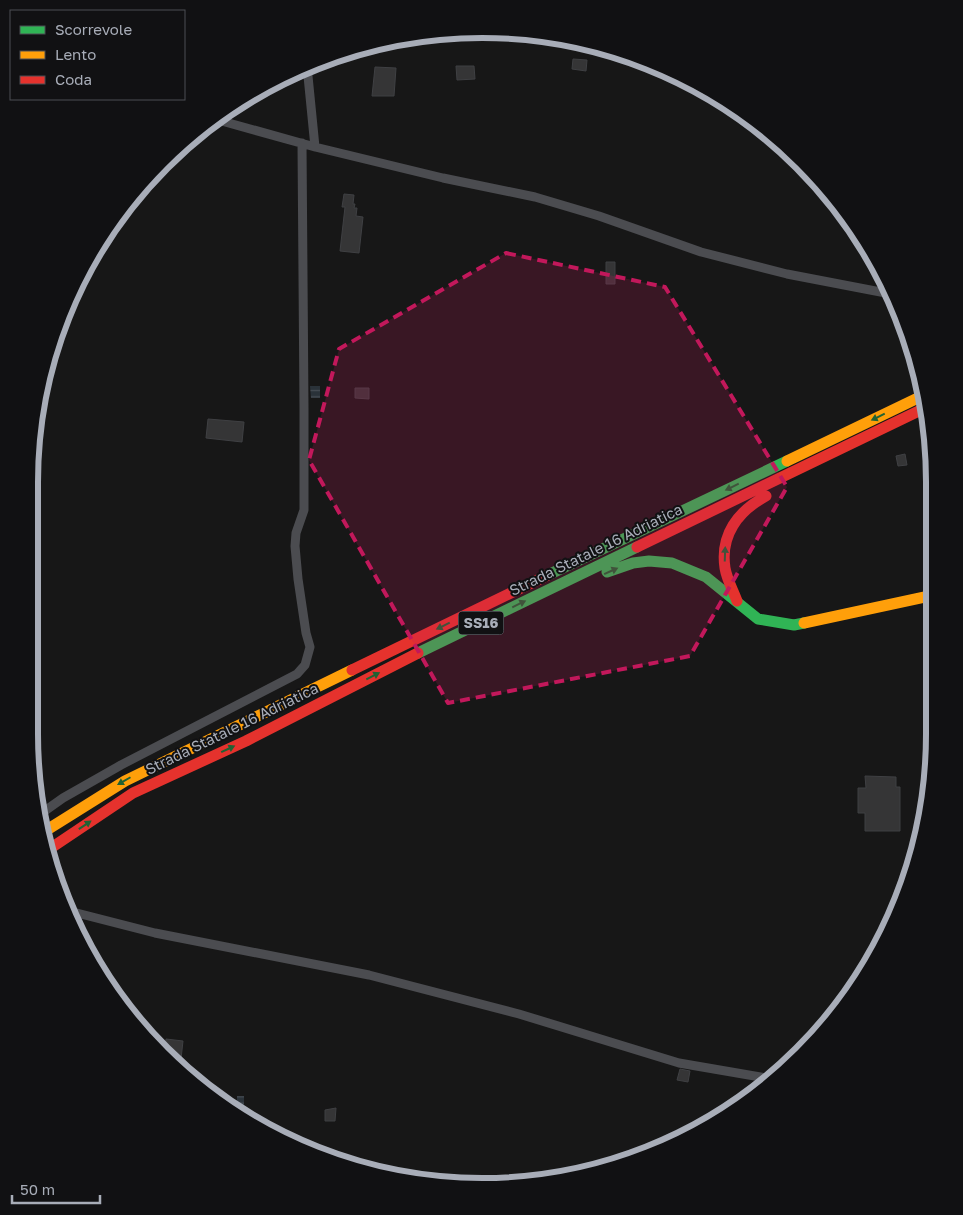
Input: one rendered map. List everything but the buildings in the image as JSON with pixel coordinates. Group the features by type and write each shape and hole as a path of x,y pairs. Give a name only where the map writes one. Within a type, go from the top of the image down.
{"highway":[{"name":"Strada Statale 16 Adriatica","path":"48,829 125,781 243,722 918,398"},
{"name":"Strada Statale 16 Adriatica","path":"53,847 133,793 246,741 422,651 920,411"},
{"path":"736,601 725,568 724,551 728,534 744,508 900,431 920,413"},
{"path":"422,651 465,641 614,569 633,563 649,561 672,563 690,569 706,578 758,619 794,625 926,598"}],"street":[{"path":"308,73 314,147"},
{"path":"222,121 314,147 443,178 535,197 599,216 702,252 787,274 883,293"},
{"path":"45,812 63,798 120,765 297,674 305,665 310,647 302,606 295,546 296,532 304,510 302,143"},
{"path":"75,913 155,933 369,975 519,1014 679,1064 762,1077"}],"highlighted area":[{"path":"506,253 665,287 787,487 690,656 448,703 309,460 339,349"}],"shaded area":[{"path":"310,386 320,386 320,398 311,398"},
{"path":"237,1096 244,1096 244,1109 237,1104"}],"traffic: fast":[{"path":"548,575 787,461"},
{"path":"418,653 637,547"},
{"path":"607,572 633,563 649,561 672,563 706,577 758,619 794,625 804,623"}],"traffic: slow":[{"path":"787,461 918,398"},
{"path":"804,623 926,597"},
{"path":"48,829 125,781 352,670"}],"traffic: jam":[{"path":"637,547 920,411"},
{"path":"737,601 725,568 725,545 728,535 739,517 766,496"},
{"path":"352,670 548,575"},
{"path":"53,847 133,793 246,741 418,653"}]}
